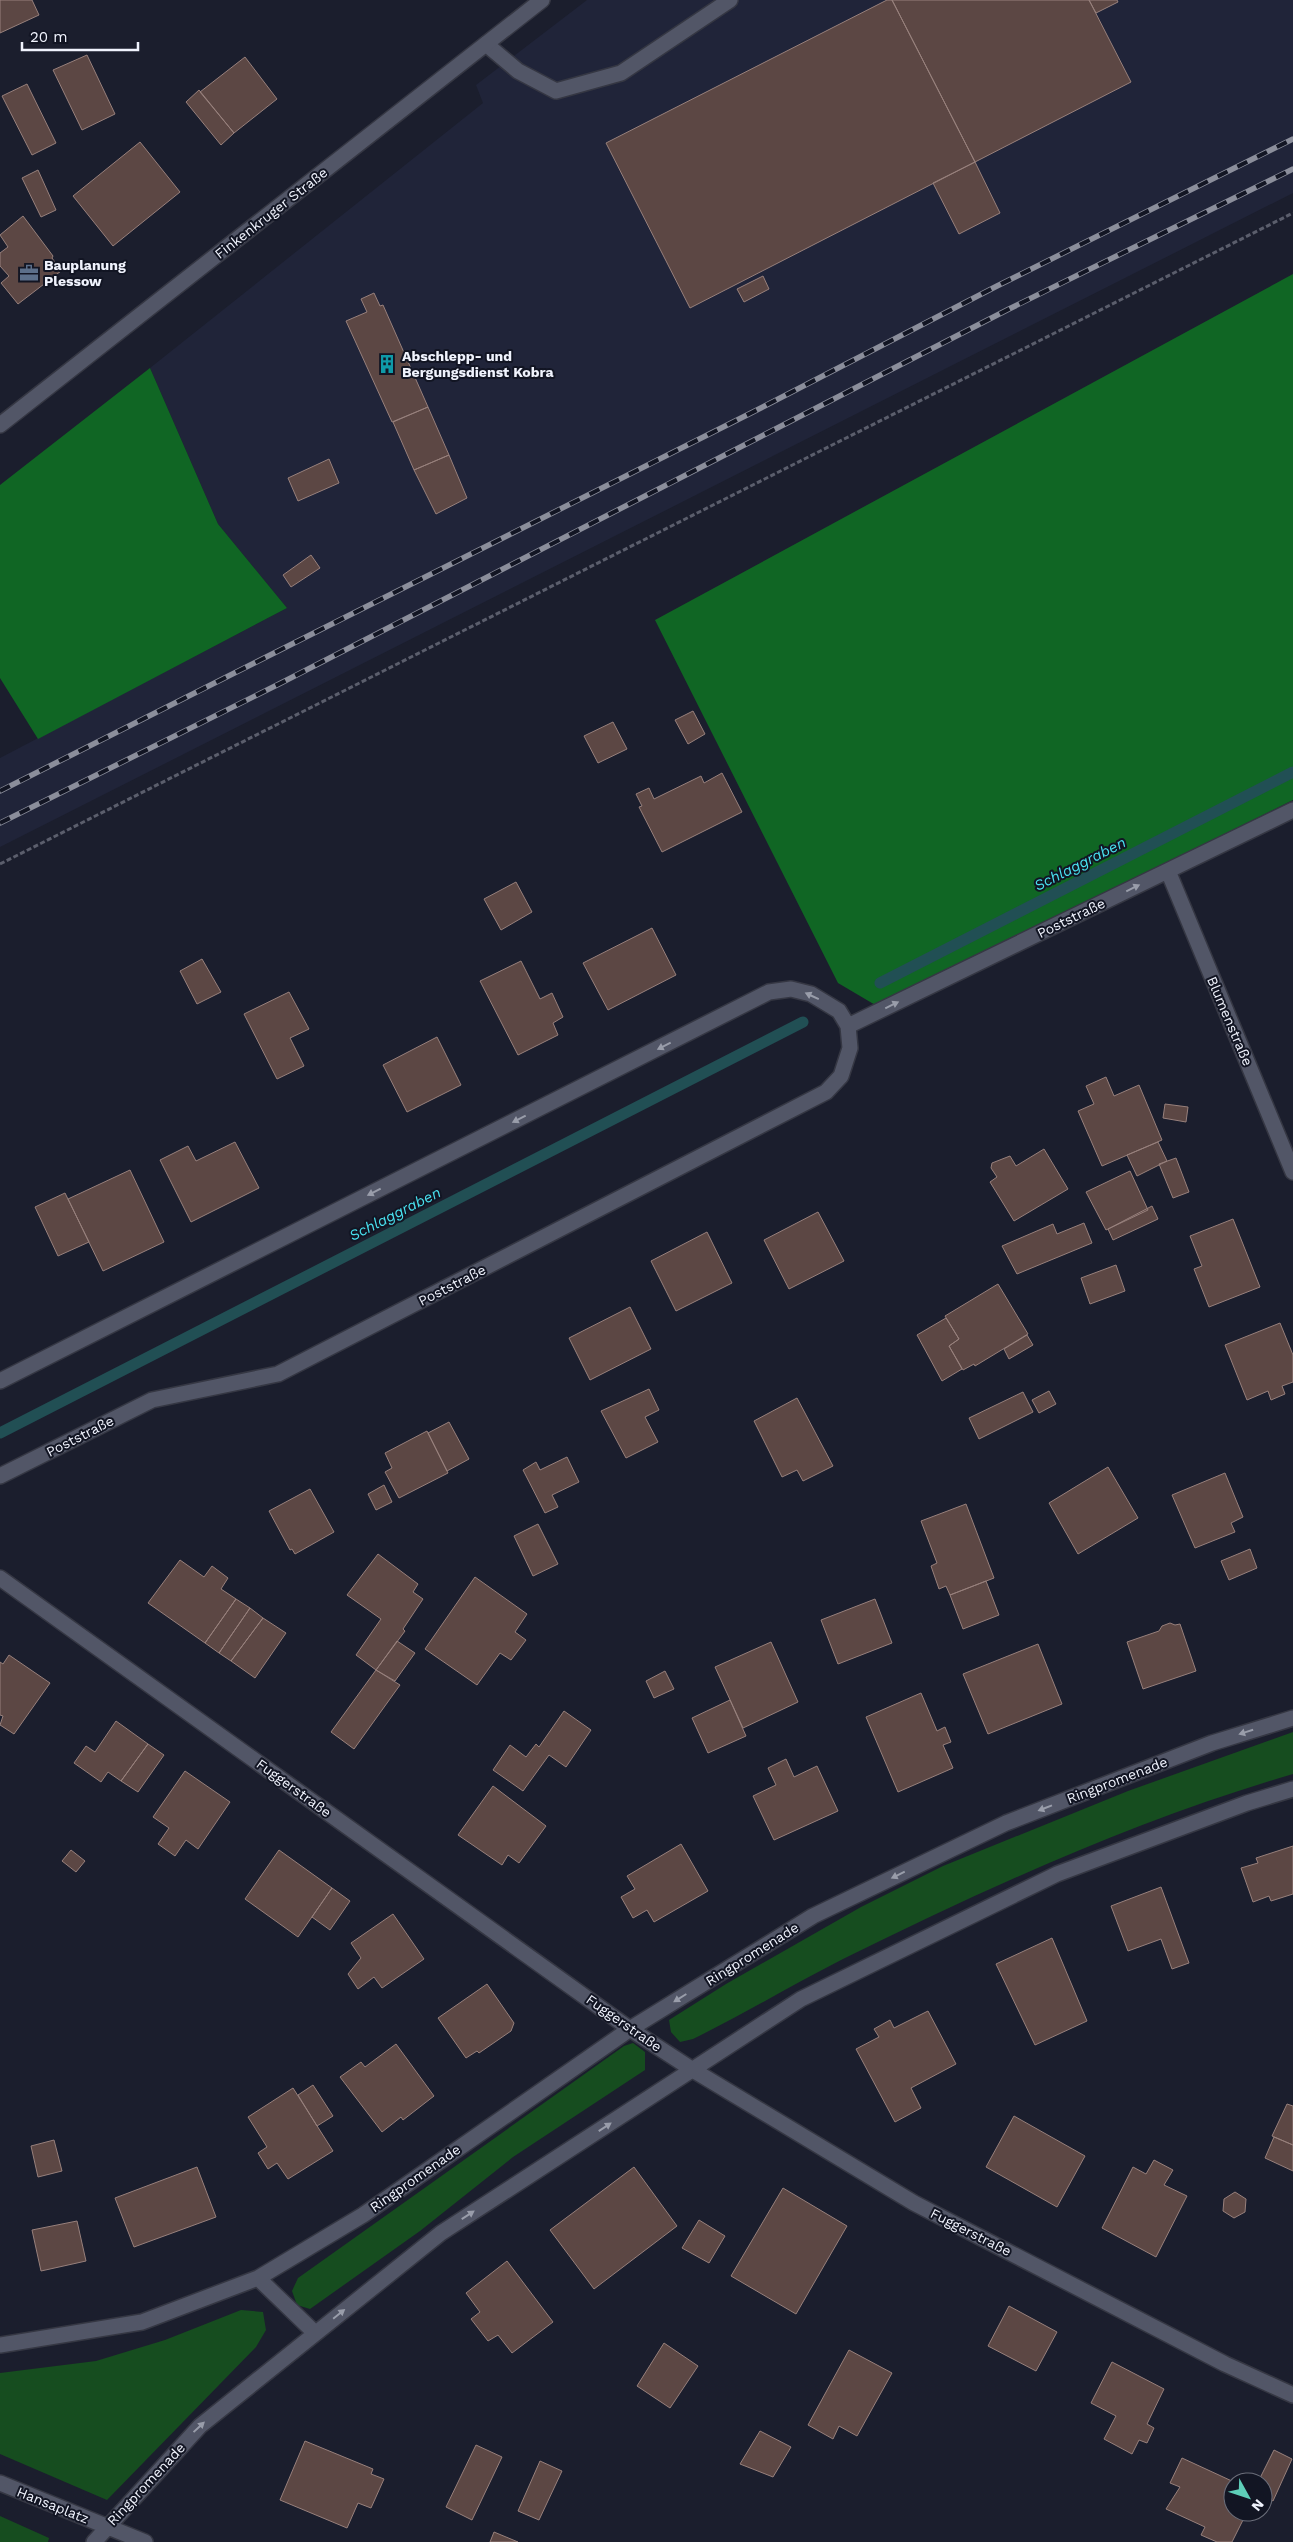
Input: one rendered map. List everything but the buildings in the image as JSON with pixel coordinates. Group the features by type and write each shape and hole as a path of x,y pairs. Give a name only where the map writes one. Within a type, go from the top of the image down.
{"street":[{"name":"Finkenkruger Straße","path":"0,426 542,0"},
{"path":"486,44 518,71 556,92 621,73 730,0"},
{"name":"Poststraße","path":"0,1476 152,1400 278,1374 826,1092 841,1076 850,1048 848,1026 1293,810"},
{"name":"Blumenstraße","path":"1168,871 1293,1172"},
{"path":"0,1381 769,992 792,989 811,994 838,1011 848,1026"},
{"name":"Fuggerstraße","path":"0,1578 630,2029 693,2070 914,2202 1225,2364 1293,2395"},
{"name":"Ringpromenade","path":"0,2345 142,2322 258,2278 363,2215 630,2029 813,1916 1006,1823 1212,1743 1293,1718"},
{"name":"Ringpromenade","path":"94,2542 106,2526 200,2426 440,2233 801,1999 1057,1874 1248,1803 1293,1789"},
{"path":"258,2278 315,2333"},
{"name":"Hansaplatz","path":"0,2483 145,2542"}],"path":[{"path":"0,864 1293,213"}],"shaded area":[{"path":"587,0 1293,0 1293,193 0,847 0,758 287,608 218,524 150,368 483,103 476,85"}],"green space":[{"path":"1293,274 1293,800 877,1006 838,983 655,620"},
{"path":"150,368 218,524 287,608 38,739 0,678 0,485"},
{"path":"1293,1732 1293,1774 1177,1812 1008,1881 843,1959 693,2039 680,2042 671,2032 669,2020 726,1984 861,1907 943,1866 1128,1791"},
{"path":"633,2043 645,2052 645,2070 513,2157 420,2231 310,2309 297,2305 292,2291 298,2278 624,2046"},
{"path":"241,2310 263,2312 266,2330 256,2347 107,2500 0,2454 0,2373 96,2361 165,2340"},
{"path":"0,2516 49,2538 48,2542 0,2542"}],"waterway":[{"name":"Schlaggraben","path":"880,983 1293,772"},
{"name":"Schlaggraben","path":"0,1433 803,1022"}],"railway":[{"path":"0,791 751,413 997,286 1293,139"},
{"path":"0,823 279,684 1009,309 1293,169"}],"place":[{"name":"Bauplanung Plessow","path":"29,273"},
{"name":"Abschlepp- und Bergungsdienst Kobra","path":"387,364"}]}
